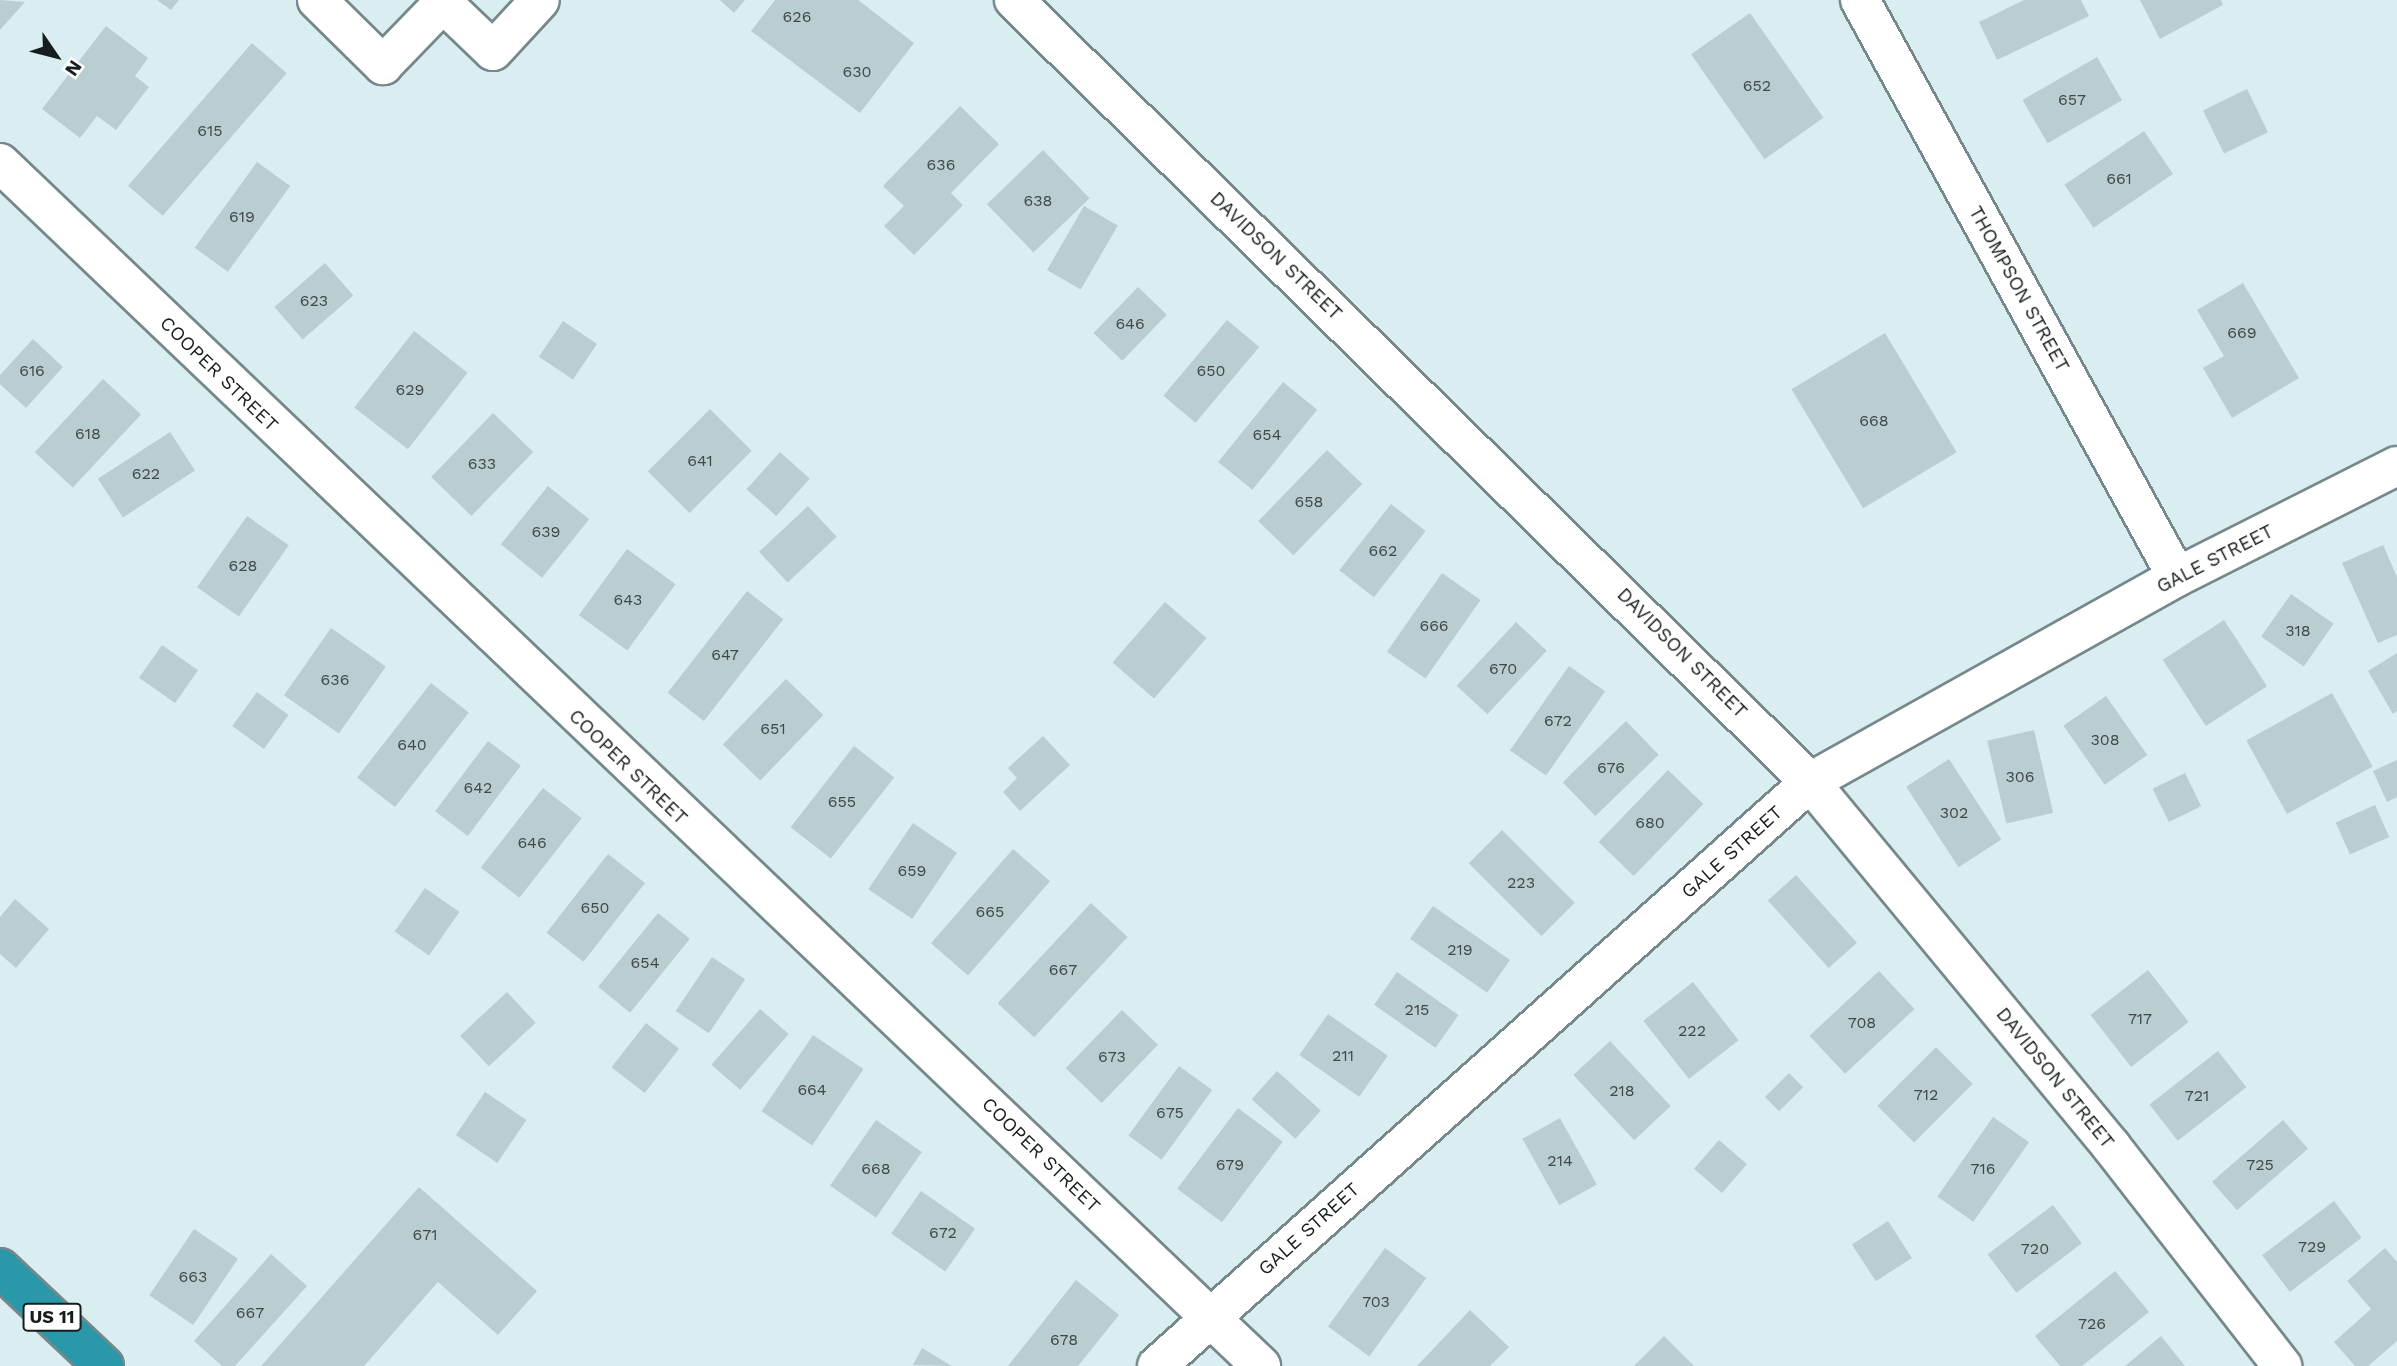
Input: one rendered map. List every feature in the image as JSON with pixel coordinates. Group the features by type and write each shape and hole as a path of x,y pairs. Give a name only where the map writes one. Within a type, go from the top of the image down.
{"highway":[{"name":"US 11","path":"0,1268 104,1366"}],"street":[{"path":"317,0 383,65 445,1 493,51 540,0"},
{"name":"DAVIDSON STREET","path":"1014,0 1810,782 2111,1146 2282,1366"},
{"name":"THOMPSON STREET","path":"1860,0 2177,577"},
{"name":"COOPER STREET","path":"0,163 1261,1366"},
{"name":"GALE STREET","path":"1157,1366 1810,782 2177,577 2397,466"}],"building":[{"path":"0,0 25,2 0,30"},
{"path":"157,0 179,0 171,10"},
{"path":"720,0 745,0 734,13"},
{"path":"775,0 858,0 914,43 860,113 751,31"},
{"path":"2024,0 2081,0 2089,16 1997,60 1979,22"},
{"path":"2140,0 2221,0 2223,5 2160,39"},
{"path":"1750,13 1823,118 1764,159 1691,54"},
{"path":"106,26 148,58 135,76 149,87 116,130 97,116 80,138 42,109"},
{"path":"252,43 287,73 163,216 128,186"},
{"path":"2097,57 2122,100 2048,143 2023,100"},
{"path":"2247,89 2268,132 2224,154 2203,110"},
{"path":"960,106 999,144 951,193 963,205 914,255 884,226 904,206 883,186"},
{"path":"2144,131 2173,174 2093,228 2064,185"},
{"path":"1043,150 1090,198 1033,252 987,204"},
{"path":"257,162 290,186 228,272 195,248"},
{"path":"1084,206 1118,226 1081,290 1047,270"},
{"path":"325,263 353,295 303,339 274,307"},
{"path":"2243,283 2299,378 2232,418 2203,368 2224,356 2197,310"},
{"path":"1138,287 1167,315 1122,361 1094,333"},
{"path":"1227,320 1259,347 1196,423 1163,396"},
{"path":"563,321 597,344 573,380 539,357"},
{"path":"414,331 468,373 408,449 354,407"},
{"path":"1885,333 1957,452 1863,508 1792,389"},
{"path":"33,339 63,367 26,408 0,384 0,375"},
{"path":"103,379 141,414 73,488 35,452"},
{"path":"1283,382 1317,410 1252,490 1218,462"},
{"path":"710,409 752,451 689,513 648,471"},
{"path":"493,413 533,452 471,516 431,477"},
{"path":"170,432 195,471 123,517 98,479"},
{"path":"1327,450 1362,484 1293,555 1258,521"},
{"path":"780,452 810,479 776,516 747,489"},
{"path":"548,486 589,519 542,578 501,544"},
{"path":"1391,504 1426,531 1374,597 1339,570"},
{"path":"808,506 837,537 788,582 759,552"},
{"path":"247,516 289,545 239,617 197,587"},
{"path":"2383,545 2397,577 2397,635 2378,643 2342,563"},
{"path":"627,549 676,584 627,651 579,615"},
{"path":"1442,573 1481,600 1425,679 1387,652"},
{"path":"747,591 783,619 704,721 668,693"},
{"path":"2291,594 2334,624 2304,666 2261,637"},
{"path":"1165,602 1207,638 1154,698 1113,662"},
{"path":"2224,620 2267,686 2206,726 2163,660"},
{"path":"1516,622 1547,651 1487,714 1457,686"},
{"path":"331,628 386,666 339,734 284,695"},
{"path":"162,645 198,670 175,703 139,678"},
{"path":"2397,653 2397,711 2393,714 2368,671"},
{"path":"1569,666 1605,691 1546,776 1510,750"},
{"path":"786,679 823,715 760,781 723,744"},
{"path":"431,683 469,713 395,807 357,778"},
{"path":"257,692 289,715 264,749 232,726"},
{"path":"2332,693 2373,766 2287,814 2246,741"},
{"path":"2106,696 2147,755 2105,785 2063,726"},
{"path":"1626,721 1659,755 1595,816 1563,782"},
{"path":"2034,730 2053,813 2006,824 1987,741"},
{"path":"1043,736 1070,765 1020,811 1003,792 1017,778 1008,768"},
{"path":"488,741 521,766 468,836 435,811"},
{"path":"854,746 894,777 831,859 791,827"},
{"path":"1949,759 2001,840 1959,867 1906,787"},
{"path":"2397,760 2397,797 2387,802 2373,771"},
{"path":"1668,770 1703,804 1634,876 1599,842"},
{"path":"2185,773 2201,806 2169,822 2153,789"},
{"path":"543,788 582,818 519,898 481,868"},
{"path":"2375,805 2389,837 2350,854 2336,822"},
{"path":"913,823 957,853 912,919 868,889"},
{"path":"1502,830 1575,903 1542,936 1469,863"},
{"path":"1013,849 1050,881 968,975 931,943"},
{"path":"608,854 645,883 583,962 546,933"},
{"path":"1796,875 1857,943 1829,968 1768,900"},
{"path":"425,888 459,912 429,956 395,931"},
{"path":"15,899 49,929 16,968 0,954 0,917"},
{"path":"1091,903 1128,937 1034,1037 998,1003"},
{"path":"1433,906 1510,960 1487,993 1410,939"},
{"path":"658,913 690,939 630,1013 598,987"},
{"path":"712,957 745,979 709,1033 676,1011"},
{"path":"2148,970 2189,1022 2131,1067 2090,1015"},
{"path":"1879,971 1914,1009 1845,1074 1810,1036"},
{"path":"1397,972 1458,1015 1435,1048 1374,1005"},
{"path":"1693,982 1739,1040 1689,1079 1643,1021"},
{"path":"507,992 536,1023 489,1066 460,1036"},
{"path":"760,1009 789,1034 740,1090 711,1065"},
{"path":"1122,1010 1158,1045 1102,1103 1066,1068"},
{"path":"1328,1014 1388,1056 1359,1097 1299,1055"},
{"path":"646,1023 679,1049 645,1093 612,1067"},
{"path":"813,1035 864,1069 812,1145 762,1111"},
{"path":"1610,1041 1671,1106 1634,1140 1573,1075"},
{"path":"1936,1047 1973,1084 1914,1142 1877,1106"},
{"path":"2218,1051 2246,1087 2178,1141 2149,1105"},
{"path":"1179,1066 1212,1090 1162,1160 1128,1136"},
{"path":"1277,1071 1321,1110 1295,1139 1252,1099"},
{"path":"1789,1073 1803,1087 1779,1111 1765,1097"},
{"path":"485,1092 526,1120 497,1163 456,1135"},
{"path":"1238,1108 1283,1142 1222,1222 1177,1189"},
{"path":"1993,1117 2029,1142 1973,1222 1937,1196"},
{"path":"1560,1118 1597,1184 1559,1205 1522,1139"},
{"path":"876,1120 922,1152 876,1218 830,1186"},
{"path":"2283,1120 2308,1149 2237,1210 2212,1182"},
{"path":"1719,1140 1747,1164 1722,1193 1694,1169"},
{"path":"419,1187 537,1291 498,1335 438,1282 364,1366 261,1366"},
{"path":"921,1191 975,1229 945,1271 891,1234"},
{"path":"2334,1201 2362,1238 2290,1292 2262,1255"},
{"path":"2053,1205 2082,1243 2016,1293 1988,1254"},
{"path":"1888,1221 1912,1258 1876,1281 1852,1244"},
{"path":"194,1229 238,1259 193,1325 149,1295"},
{"path":"1385,1248 1426,1278 1369,1356 1328,1326"},
{"path":"2385,1248 2397,1262 2397,1341 2368,1366 2355,1366 2334,1342 2371,1309 2347,1281"},
{"path":"271,1254 307,1286 235,1366 222,1366 194,1341"},
{"path":"2115,1271 2149,1312 2082,1366 2060,1366 2035,1336"},
{"path":"1076,1280 1119,1315 1078,1366 1008,1366"},
{"path":"1470,1310 1509,1347 1490,1366 1417,1366"},
{"path":"1664,1336 1694,1366 1634,1366"},
{"path":"2161,1336 2185,1366 2125,1366"},
{"path":"922,1348 952,1366 913,1365"}]}
